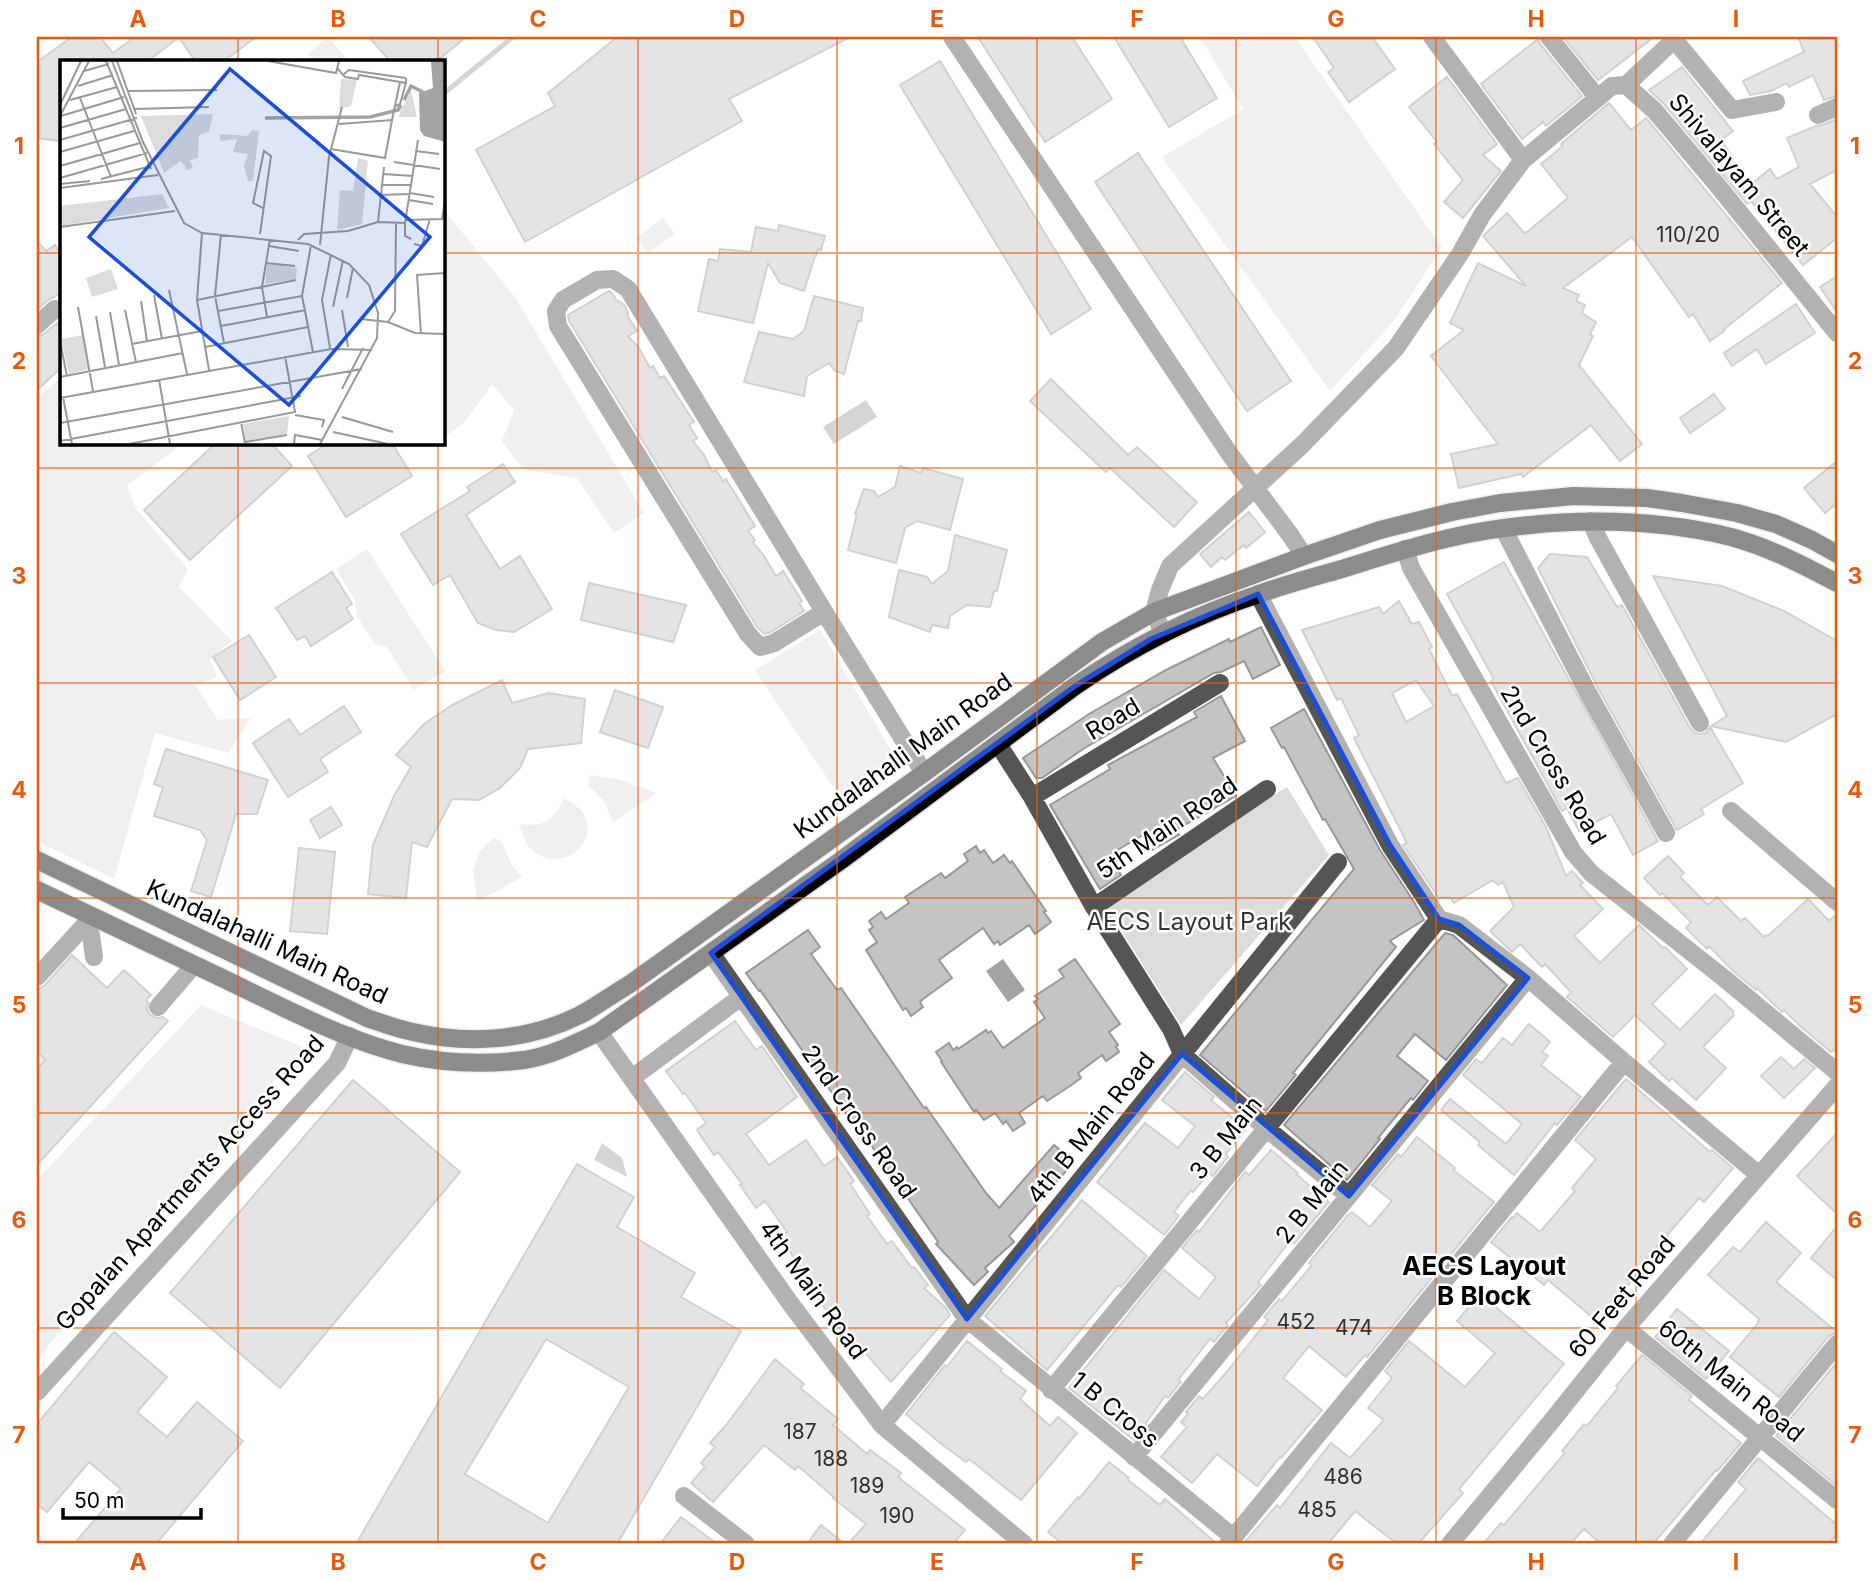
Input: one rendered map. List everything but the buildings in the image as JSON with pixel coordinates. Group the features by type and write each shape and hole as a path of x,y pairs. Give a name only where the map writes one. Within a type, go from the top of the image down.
{"main road":[{"name":"Kundalahalli Main Road","path":"37,860 367,1018 412,1032 457,1039 503,1038 531,1033 579,1015 630,984 1102,642 1154,612 1304,556 1380,530 1452,512 1500,503 1573,496 1647,498 1737,513 1776,524 1837,554"},
{"name":"Kundalahalli Main Road","path":"37,890 88,921 194,965 350,1036 400,1053 430,1059 503,1062 527,1059 599,1032 840,861 1112,660 1163,634 1258,594 1405,549 1461,536 1503,528 1591,521 1681,527 1732,538 1765,548 1837,583"}],"street":[{"path":"952,37 1229,453 1304,556"},
{"path":"1432,37 1523,160"},
{"path":"1549,37 1598,97"},
{"path":"1163,634 1154,612 1170,566 1302,444 1396,348 1460,254 1482,215 1523,160 1612,86 1626,85 1673,38 1732,110 1776,102"},
{"name":"Shivalayam Street","path":"1626,85 1655,111 1837,333"},
{"path":"1818,116 1837,107"},
{"path":"824,612 774,643 760,648 748,634 558,326 556,311 563,300 597,280 613,279 628,289 924,773"},
{"path":"37,325 55,309"},
{"path":"1591,521 1604,550 1700,723"},
{"path":"1503,528 1588,693 1666,833"},
{"name":"2nd Cross Road","path":"1405,549 1410,568 1573,852 1591,873 1837,1072"},
{"path":"1258,594 1390,845 1439,919 1460,925 1528,978 1759,1175"},
{"name":"Road","path":"1032,797 1220,683"},
{"path":"998,744 1032,797 1094,907 1171,1029 1182,1054 1349,1196"},
{"name":"5th Main Road","path":"1094,907 1267,789"},
{"path":"1731,811 1837,902"},
{"name":"4th B Main Road","path":"882,1424 1338,862"},
{"name":"3 B Main","path":"1051,1390 1439,919"},
{"path":"88,921 94,957"},
{"path":"37,977 88,921"},
{"name":"2nd Cross Road","path":"711,953 967,1320"},
{"path":"158,1007 194,965"},
{"name":"2 B Main","path":"1134,1457 1528,978"},
{"path":"632,1078 741,998"},
{"name":"4th Main Road","path":"599,1032 790,1303 882,1424 1024,1544"},
{"name":"Gopalan Apartments Access Road","path":"37,1392 337,1063 350,1036"},
{"path":"1231,1541 1624,1062"},
{"name":"60 Feet Road","path":"1450,1544 1626,1328 1837,1086"},
{"name":"1 B Cross","path":"967,1320 1134,1457 1231,1541"},
{"name":"60th Main Road","path":"1626,1328 1837,1500"},
{"path":"1672,1544 1837,1344"},
{"path":"684,1496 746,1544"}],"highlighted area":[{"path":"1258,594 1390,845 1439,919 1459,925 1528,978 1349,1196 1182,1054 967,1319 711,953 1075,686 1151,639"}],"green space":[{"path":"328,37 348,60 312,60 308,54"},
{"path":"1200,37 1295,37 1442,248 1393,322 1330,391 1162,157 1243,109"},
{"path":"444,210 515,297 644,513 614,533 577,478 522,469 502,441 514,410 492,384 464,423 444,437"},
{"path":"663,218 675,234 648,253 636,238"},
{"path":"60,378 60,444 174,444 176,449 127,485 136,509 188,569 179,587 232,641 210,659 217,677 196,686 218,720 251,718 228,753 155,733 114,879 37,841 37,399"},
{"path":"367,549 445,671 414,690 387,647 375,644 357,616 355,600 336,569"},
{"path":"820,630 896,759 844,803 755,670"},
{"path":"590,775 618,779 656,793 613,823 604,801 588,785"},
{"name":"AECS Layout Park","path":"1287,787 1329,855 1181,1025 1105,905"},
{"path":"564,798 580,809 587,822 587,835 581,846 571,855 559,859 545,858 529,847 519,824 547,821"},
{"path":"494,838 502,842 511,864 522,877 477,902 473,871 480,851"},
{"path":"201,1005 303,1047 37,1359 37,1180"}],"shaded area":[{"path":"866,400 877,417 834,444 823,427"},
{"path":"1003,959 1025,990 1008,1002 986,971"},
{"path":"602,1143 622,1158 627,1177 594,1160"}],"waterway":[{"path":"444,93 513,37"}],"district":[{"name":"AECS Layout B Block","path":"1484,1281"}]}
